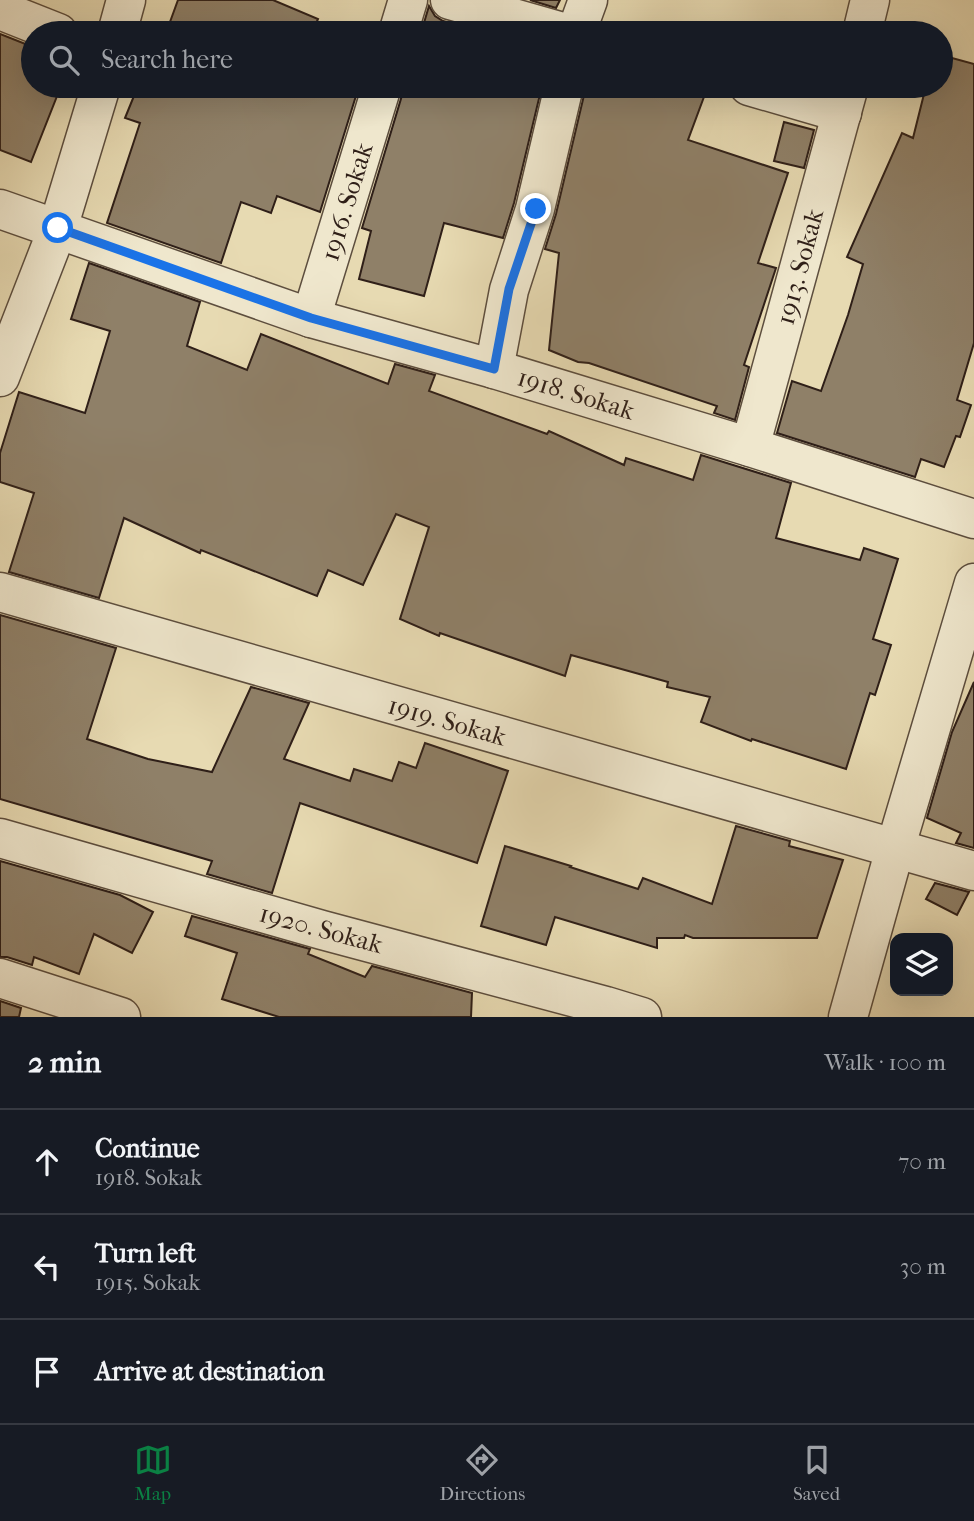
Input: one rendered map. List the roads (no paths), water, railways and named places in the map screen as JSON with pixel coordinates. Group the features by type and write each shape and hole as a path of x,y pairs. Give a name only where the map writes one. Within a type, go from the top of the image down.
{"street":[{"path":"120,21 126,0"},
{"path":"402,21 408,0"},
{"path":"450,0 524,21"},
{"path":"580,21 588,0"},
{"path":"865,21 870,0"},
{"path":"0,10 28,21"},
{"path":"0,377 58,228 97,98"},
{"name":"1916. Sokak","path":"311,318 378,98"},
{"path":"494,369 509,289 536,209 561,98"},
{"name":"1913. Sokak","path":"750,447 845,99"},
{"name":"1918. Sokak","path":"0,209 311,318 494,369 974,519"},
{"path":"848,1017 974,583"},
{"name":"1919. Sokak","path":"0,592 974,871"},
{"name":"1920. Sokak","path":"0,838 642,1017"},
{"path":"0,978 121,1017"}]}
